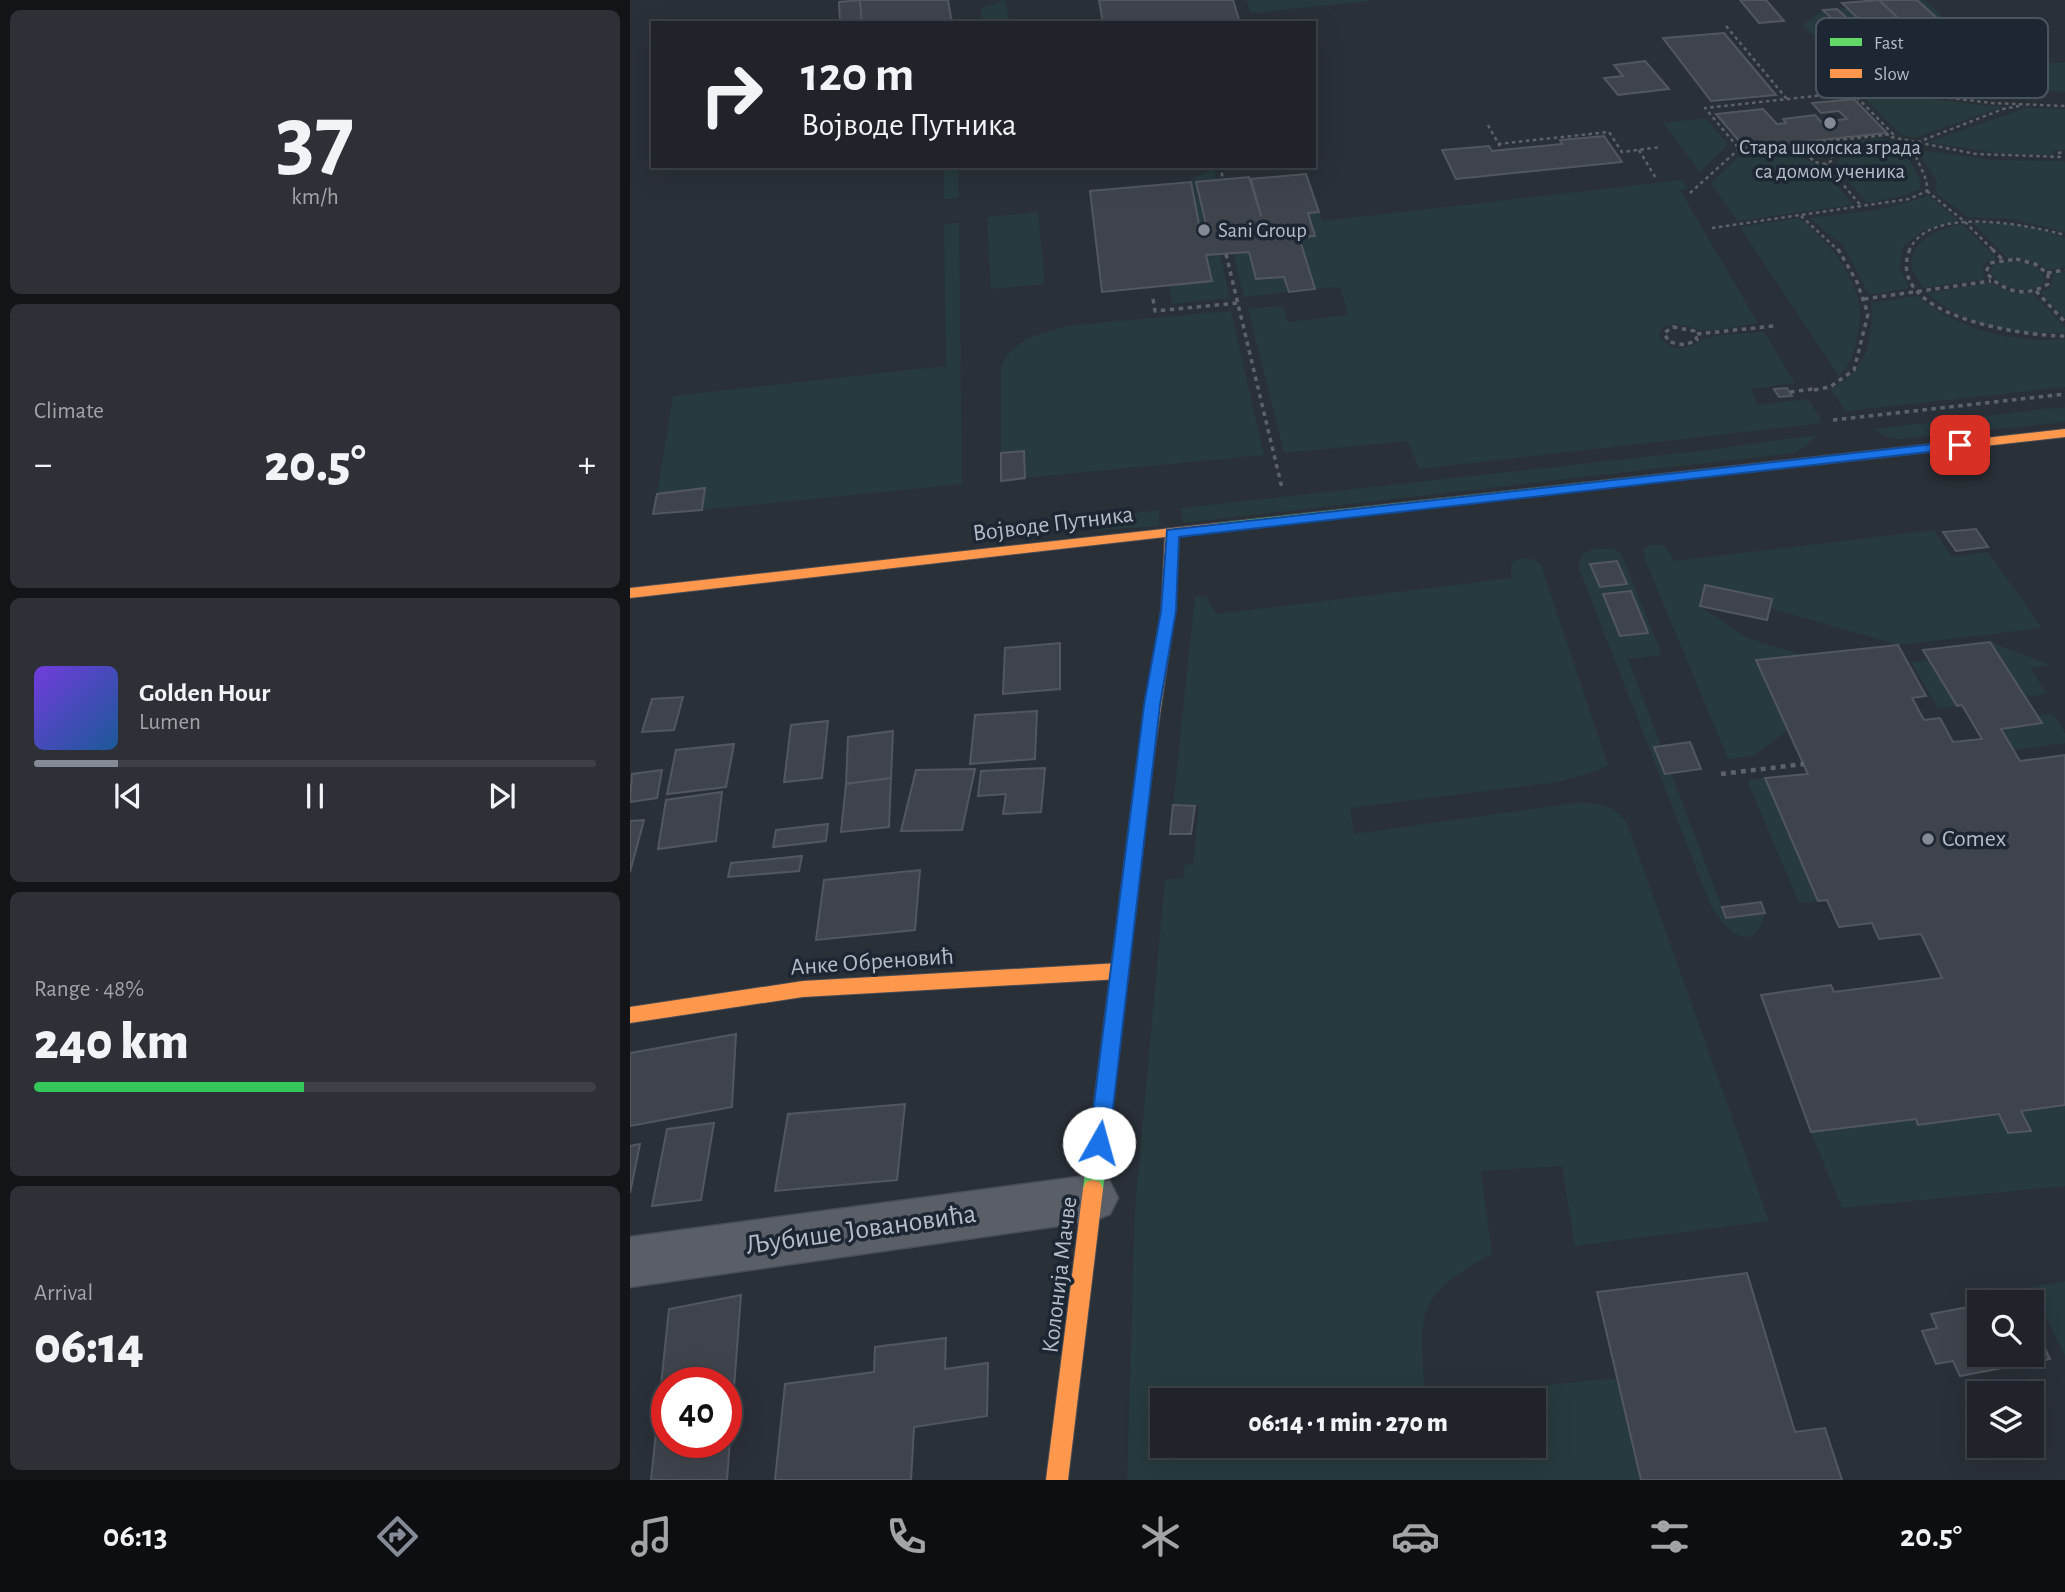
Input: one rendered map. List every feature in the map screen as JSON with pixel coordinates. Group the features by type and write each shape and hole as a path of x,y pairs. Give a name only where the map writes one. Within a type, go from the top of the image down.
{"main road":[{"name":"Војводе Путника","path":"630,593 2065,433"},
{"name":"Колонија Мачве","path":"1057,1480 1152,705 1168,611 1172,533"},
{"name":"Анке Обреновић","path":"630,1015 803,989 1120,971"}],"street":[{"name":"Љубише Јовановића","path":"630,1262 1093,1198"}],"path":[{"path":"1726,26 1787,99"},
{"path":"1816,96 1705,108 1741,151 1893,134 1858,98"},
{"path":"1962,98 2065,106"},
{"path":"1913,144 2003,109 2026,105"},
{"path":"1488,125 1502,150"},
{"path":"1498,144 1609,132 1622,152 1661,147"},
{"path":"1886,135 1913,144 1996,156 2064,158"},
{"path":"1809,142 1817,152 1833,157 1833,160 1826,164"},
{"path":"1913,144 1915,159 1928,183 1927,191"},
{"path":"1690,193 1739,149"},
{"path":"1639,150 1657,180"},
{"path":"1817,152 1809,158 1826,164 1863,207"},
{"path":"2064,158 2058,153 2065,152"},
{"path":"1220,168 1223,179"},
{"path":"1712,228 1863,207 1909,199 1927,191"},
{"path":"1927,191 1965,222 2003,259"},
{"path":"1790,392 1830,387 1853,370 1868,319 1864,299 1838,247 1801,216"},
{"path":"2065,235 2009,222 1965,222 1925,234 1908,250 1907,270 1919,291 1949,312 1989,328 2035,336 2065,336"},
{"path":"1226,254 1283,492"},
{"path":"1992,281 1986,272 1987,267 2003,259 2025,261 2047,273 2065,270"},
{"path":"1864,299 1992,281 2015,290 2036,291 2048,284 2047,273"},
{"path":"2036,291 2065,322"},
{"path":"1153,299 1155,311 1238,303"},
{"path":"1697,334 1698,340 1685,345 1669,342 1664,333 1669,328 1679,326 1690,328 1697,334 1774,326"},
{"path":"1833,421 2065,394"},
{"path":"1721,774 1804,764"}],"green space":[{"path":"1005,0 1009,20 982,21 981,8"},
{"path":"1246,0 1370,0 1371,1 1251,13"},
{"path":"1917,0 1925,0 1945,18 1937,18"},
{"path":"1847,8 1857,18 1847,18 1837,9"},
{"path":"1823,10 1831,18 1816,18 1816,38 1801,26"},
{"path":"2065,62 2065,92 2048,90 2048,64"},
{"path":"1865,98 1923,98 2006,106 1914,138 1900,134"},
{"path":"2026,108 2065,109 2065,150 2052,151 2054,155 1997,153 1928,142"},
{"path":"1706,118 1728,145 1700,172 1663,123"},
{"path":"1881,138 1906,146 1908,157 1919,177 1920,189 1906,195 1867,203 1835,166 1840,158 1823,145"},
{"path":"1803,147 1808,152 1804,159 1822,166 1853,205 1737,221 1711,183 1740,155"},
{"path":"1920,150 1994,160 2063,161 2065,232 2013,219 1968,217 1935,192 1937,182"},
{"path":"944,168 958,168 959,198 944,199"},
{"path":"1214,169 1216,180 1197,182 1206,224 1199,224 1191,179"},
{"path":"1682,180 1688,189 1680,190 1758,323 1707,330 1673,325 1662,328 1659,335 1670,347 1682,348 1714,336 1764,332 1795,383 1750,389 1758,405 1808,399 1823,423 1419,469 1408,441 1284,453 1248,309 1283,306 1288,322 1348,315 1340,287 1315,289 1299,237 1315,236 1308,213 1319,212 1322,221"},
{"path":"1928,195 1958,220 1922,231 1903,247 1900,269 1909,288 1869,295 1843,245 1809,218 1885,208"},
{"path":"1038,212 1045,284 991,289 987,217"},
{"path":"1799,218 1839,259 1857,297 1860,318 1856,344 1849,363 1839,376 1740,227"},
{"path":"959,223 962,484 702,510 704,488 657,494 673,396 946,366 944,224"},
{"path":"1973,223 2020,226 2065,238 2065,267 2048,270 2035,262 2006,257"},
{"path":"1962,224 1997,258 1985,263 1982,269 1985,279 1923,288 1911,267 1916,249 1936,232"},
{"path":"1249,252 1256,279 1284,277 1289,292 1244,297 1233,253"},
{"path":"1220,254 1230,298 1172,304 1169,286 1211,281 1206,255"},
{"path":"2010,261 2037,268 2045,281 2032,289 2024,290 2001,283 1990,272 1995,264"},
{"path":"2065,272 2065,318 2040,292 2050,286 2052,274"},
{"path":"1989,283 2014,293 2033,294 2065,327 2065,333 2010,330 1974,321 1941,304 1927,293"},
{"path":"1918,296 1949,317 1987,332 2027,339 2065,339 2065,387 1846,411 1830,389 1851,375 1865,354 1871,329 1871,303"},
{"path":"1231,311 1264,455 1025,478 1024,451 1001,453 1001,367 1008,354 1026,339 1066,326"},
{"path":"2065,407 2065,422 1900,439 1890,438 1872,429"},
{"path":"1817,435 1805,447 1793,453 1183,523 1181,508 1708,450"},
{"path":"1159,510 1159,526 1100,530 1088,524 1090,519 1095,517"},
{"path":"1934,530 1952,557 1988,552 2042,628 1898,645 1769,608 1771,599 1705,585 1700,606 1747,638 1803,655 1756,660 1788,730 1754,756 1728,759 1643,555 1646,555 1643,549 1649,545 1664,545 1675,561"},
{"path":"1611,548 1621,553 1662,655 1628,659 1661,746 1654,747 1665,774 1671,773 1726,918 1765,913 1760,927 1747,937 1732,931 1711,906 1578,566 1583,554 1592,549"},
{"path":"1526,558 1541,565 1608,765 1559,782 1350,808 1354,834 1574,803 1604,806 1622,817 1627,823 1769,1221 1575,1246 1562,1166 1481,1171 1492,1254 1466,1269 1434,1296 1423,1327 1424,1388 1150,1388 1150,1458 1546,1458 1546,1388 1516,1388 1617,1378 1641,1480 1127,1480 1135,1208 1165,879 1183,879 1185,865 1193,864 1199,806 1173,805 1195,596 1206,597 1216,614 1512,578 1511,565 1515,560"},
{"path":"1990,642 2050,665 2030,668 2047,694 2025,697"},
{"path":"1930,660 1957,706 1938,708 1911,662"},
{"path":"2053,714 2065,733 2065,743 2014,750 2001,729 2041,724 2037,715"},
{"path":"1765,778 1818,901 1799,903 1747,780"},
{"path":"2065,1105 2065,1186 1842,1208 1811,1132 1916,1119 1919,1125 1999,1114 2008,1133 2031,1130 2021,1111"},
{"path":"2065,1281 2065,1356 2044,1313 2044,1290 2032,1290 2031,1287"}],"building":[{"path":"860,0 862,21 840,21 839,2"},
{"path":"860,0 948,0 952,21 862,21"},
{"path":"1099,0 1233,0 1239,21 1103,21"},
{"path":"1740,0 1766,0 1784,21 1759,23"},
{"path":"1879,0 1898,18 1858,18 1842,3"},
{"path":"1879,0 1917,0 1937,18 1898,18"},
{"path":"1837,9 1847,18 1831,18 1823,10"},
{"path":"1724,33 1776,95 1711,101 1663,38"},
{"path":"1645,61 1669,89 1618,95 1604,78 1623,76 1614,65"},
{"name":"Стара школска зграда са домом ученика","path":"1854,99 1887,133 1745,148 1716,114 1763,109 1777,124 1786,123 1783,119 1815,115 1821,122 1847,119 1839,111 1821,113 1812,103"},
{"path":"1604,136 1622,162 1456,179 1442,150 1489,146 1492,151 1562,144 1560,140"},
{"name":"Sani Group","path":"1306,174 1319,212 1308,213 1315,236 1299,237 1315,289 1289,292 1284,277 1256,279 1249,252 1206,255 1212,281 1102,292 1090,191 1191,182 1199,224 1206,224 1196,182 1249,177 1261,216 1251,179"},
{"path":"1787,388 1792,396 1779,397 1774,389"},
{"path":"1024,451 1025,478 1001,481 1001,453"},
{"path":"705,488 702,510 653,514 657,494"},
{"path":"1976,529 1988,547 1956,551 1943,532"},
{"path":"1617,561 1627,584 1600,587 1590,564"},
{"path":"1705,585 1772,599 1767,620 1700,606"},
{"path":"1631,591 1648,633 1620,636 1603,594"},
{"name":"Comex","path":"1990,642 2042,723 2001,729 2020,761 2065,755 2065,1105 2021,1111 2031,1131 2008,1133 1999,1114 1918,1125 1916,1119 1811,1132 1761,995 1831,985 1834,992 1942,978 1921,934 1879,939 1872,923 1839,927 1827,900 1818,901 1765,778 1808,774 1756,660 1898,645 1926,696 1912,698 1924,720 1940,718 1953,742 1982,739 1962,705 1957,706 1923,650"},
{"path":"1060,643 1060,689 1003,694 1005,648"},
{"path":"683,697 674,730 642,732 652,699"},
{"path":"1037,711 1035,759 970,764 975,715"},
{"path":"828,721 822,778 784,782 791,725"},
{"path":"893,731 891,778 846,784 848,737"},
{"path":"1690,742 1701,769 1665,774 1654,747"},
{"path":"734,744 726,787 667,794 676,750"},
{"path":"1045,768 1041,812 1003,814 1006,794 978,796 981,771"},
{"path":"975,769 962,830 901,831 916,770"},
{"path":"662,770 657,798 630,802 632,774"},
{"path":"891,778 889,827 841,832 846,784"},
{"path":"722,792 716,841 658,849 666,800"},
{"path":"1173,805 1195,806 1191,834 1170,834"},
{"path":"644,820 630,872 630,821"},
{"path":"828,824 826,841 773,847 776,830"},
{"path":"802,856 799,871 728,877 731,863"},
{"path":"920,870 915,930 816,940 824,880"},
{"path":"1761,902 1765,913 1726,918 1722,907"},
{"path":"736,1034 732,1107 630,1126 630,1053"},
{"path":"905,1104 897,1180 775,1191 788,1114"},
{"path":"714,1123 701,1200 652,1206 667,1129"},
{"path":"640,1144 630,1193 630,1146"},
{"path":"1747,1273 1795,1432 1825,1428 1842,1480 1641,1480 1597,1292"},
{"path":"741,1295 736,1367 663,1367 669,1309"},
{"path":"1967,1307 1967,1367 2008,1367 1960,1376 1953,1361 1936,1364 1922,1331 1937,1328 1931,1314"},
{"path":"946,1338 945,1369 988,1363 987,1416 914,1427 911,1480 775,1480 785,1384 874,1372 875,1347"},
{"path":"2044,1346 2050,1359 2044,1360"},
{"path":"653,1458 729,1458 727,1480 651,1480"}],"traffic: fast":[{"path":"1218,527 1679,476"},
{"path":"1093,1189 1145,762"}],"traffic: slow":[{"path":"1679,476 2065,433"},
{"path":"630,593 1218,527"},
{"path":"1145,762 1168,611 1172,533"},
{"path":"630,1015 803,989 1120,971"},
{"path":"1057,1480 1093,1189"}],"place":[{"name":"Стара школска зграда са домом ученика","path":"1830,123"},
{"name":"Sani Group","path":"1204,230"},
{"name":"Comex","path":"1928,839"}],"route":[{"path":"1099,1143 1152,705 1168,611 1172,533 1960,445"}]}
